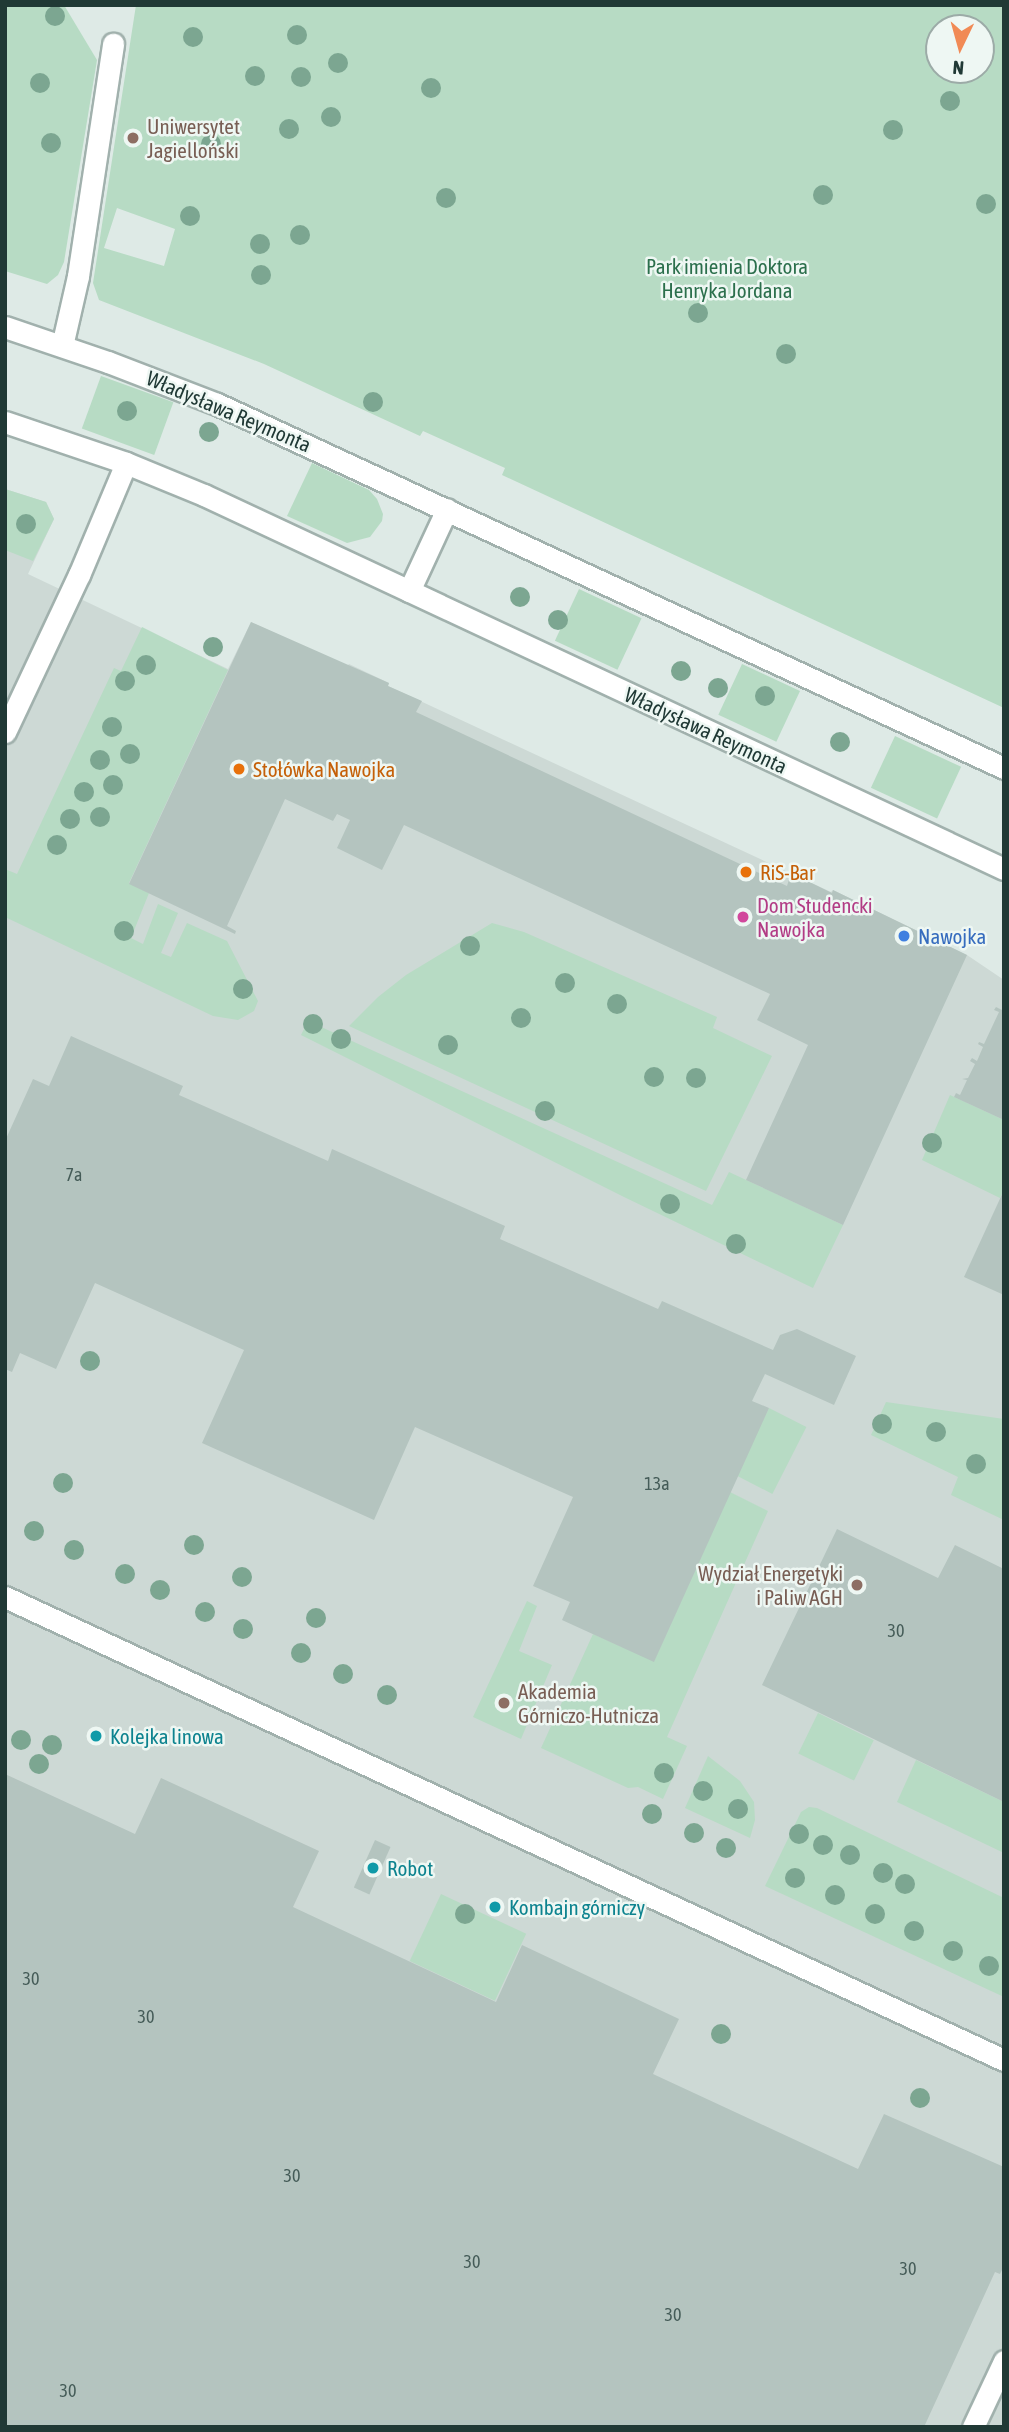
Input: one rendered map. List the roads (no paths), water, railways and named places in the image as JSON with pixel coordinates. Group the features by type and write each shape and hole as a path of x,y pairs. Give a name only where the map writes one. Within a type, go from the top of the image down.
{"street":[{"path":"62,346 78,276 113,44"},
{"name":"Władysława Reymonta","path":"5,327 217,404 1004,768"},
{"name":"Władysława Reymonta","path":"5,422 126,463 204,495 1004,869"},
{"path":"5,732 84,563 126,463"},
{"path":"409,591 446,509"},
{"path":"5,1597 1004,2060"},
{"path":"973,2427 1004,2361"}],"place":[{"name":"Uniwersytet Jagielloński","path":"133,138"},
{"name":"Stołówka Nawojka","path":"239,769"},
{"name":"RiS-Bar","path":"746,872"},
{"name":"Dom Studencki Nawojka","path":"743,917"},
{"name":"Nawojka","path":"904,936"},
{"name":"Wydział Energetyki i Paliw AGH","path":"857,1585"},
{"name":"Akademia Górniczo-Hutnicza","path":"504,1703"},
{"name":"Kolejka linowa","path":"96,1736"},
{"name":"Robot","path":"373,1868"},
{"name":"Kombajn górniczy","path":"495,1907"}],"park label":[{"name":"Park imienia Doktora Henryka Jordana","path":"727,278"}]}
